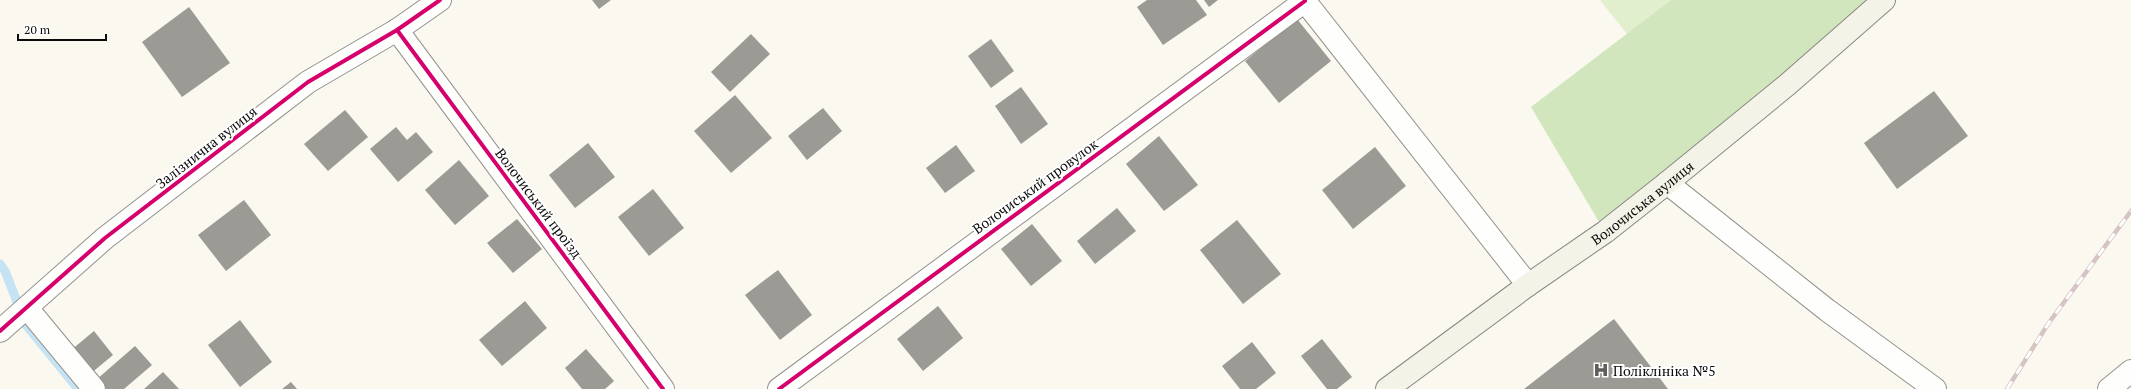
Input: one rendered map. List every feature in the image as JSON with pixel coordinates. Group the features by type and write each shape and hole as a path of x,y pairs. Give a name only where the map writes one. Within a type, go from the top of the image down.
{"main road":[{"name":"Волочиська вулиця","path":"1387,389 1528,285 1605,232 1787,85 1884,0"}],"street":[{"name":"Залізнична вулиця","path":"0,331 105,238 308,82 397,30 440,0"},
{"path":"1305,0 1528,285"},
{"name":"Волочиський провулок","path":"779,389 1305,0"},
{"name":"Волочиський проїзд","path":"397,30 663,389"},
{"path":"1666,183 1827,310 1935,389"},
{"path":"27,308 94,389"},
{"path":"2110,389 2131,371"}],"green space":[{"path":"1600,0 1671,0 1627,34"},
{"path":"1671,0 1884,0 1605,232 1531,107"}],"building":[{"path":"592,0 611,0 599,9"},
{"path":"1147,0 1196,0 1207,15 1163,45 1137,7"},
{"path":"1204,0 1218,0 1209,7"},
{"path":"189,7 230,63 182,97 142,42"},
{"path":"1297,19 1331,61 1279,103 1245,61"},
{"path":"751,34 770,54 730,92 711,72"},
{"path":"991,39 1014,71 991,88 968,56"},
{"path":"1021,87 1048,124 1021,144 995,106"},
{"path":"1934,91 1968,136 1897,189 1864,143"},
{"path":"735,95 772,138 731,173 694,131"},
{"path":"823,108 842,131 807,160 788,136"},
{"path":"345,110 368,137 328,171 304,144"},
{"path":"396,127 407,140 416,132 433,152 398,182 370,149"},
{"path":"1159,136 1198,185 1164,211 1126,164"},
{"path":"588,143 615,177 575,208 549,175"},
{"path":"956,145 975,171 945,193 926,168"},
{"path":"1375,147 1406,186 1353,229 1322,190"},
{"path":"459,160 489,196 455,225 425,190"},
{"path":"653,189 684,228 649,256 618,217"},
{"path":"244,200 271,235 226,271 198,235"},
{"path":"1117,208 1136,231 1095,264 1077,241"},
{"path":"517,219 542,249 513,273 487,243"},
{"path":"1237,220 1281,274 1243,304 1200,250"},
{"path":"1032,224 1062,261 1031,286 1001,249"},
{"path":"778,270 812,315 780,340 745,295"},
{"path":"525,301 547,328 502,366 479,340"},
{"path":"938,306 963,338 923,371 897,339"},
{"name":"Поліклініка №5","path":"1614,319 1668,389 1524,389 1601,329"},
{"path":"240,320 272,362 240,387 208,345"},
{"path":"94,331 113,355 89,375 70,351"},
{"path":"1322,339 1352,377 1337,389 1327,389 1301,356"},
{"path":"1252,342 1276,373 1256,389 1240,389 1222,366"},
{"path":"135,346 152,365 124,389 104,389 96,380"},
{"path":"586,349 614,381 605,389 582,389 565,368"},
{"path":"163,372 179,389 144,389"},
{"path":"291,382 297,389 282,389"}],"waterway":[{"path":"0,264 5,271 26,325 78,389"}],"railway":[{"path":"2007,389 2048,324 2131,211"}],"cycle path":[{"path":"0,331 105,238 308,82 397,30 440,0"},
{"path":"779,389 1305,1"},
{"path":"397,30 663,389"}],"place":[{"name":"Поліклініка №5","path":"1601,370"}]}
